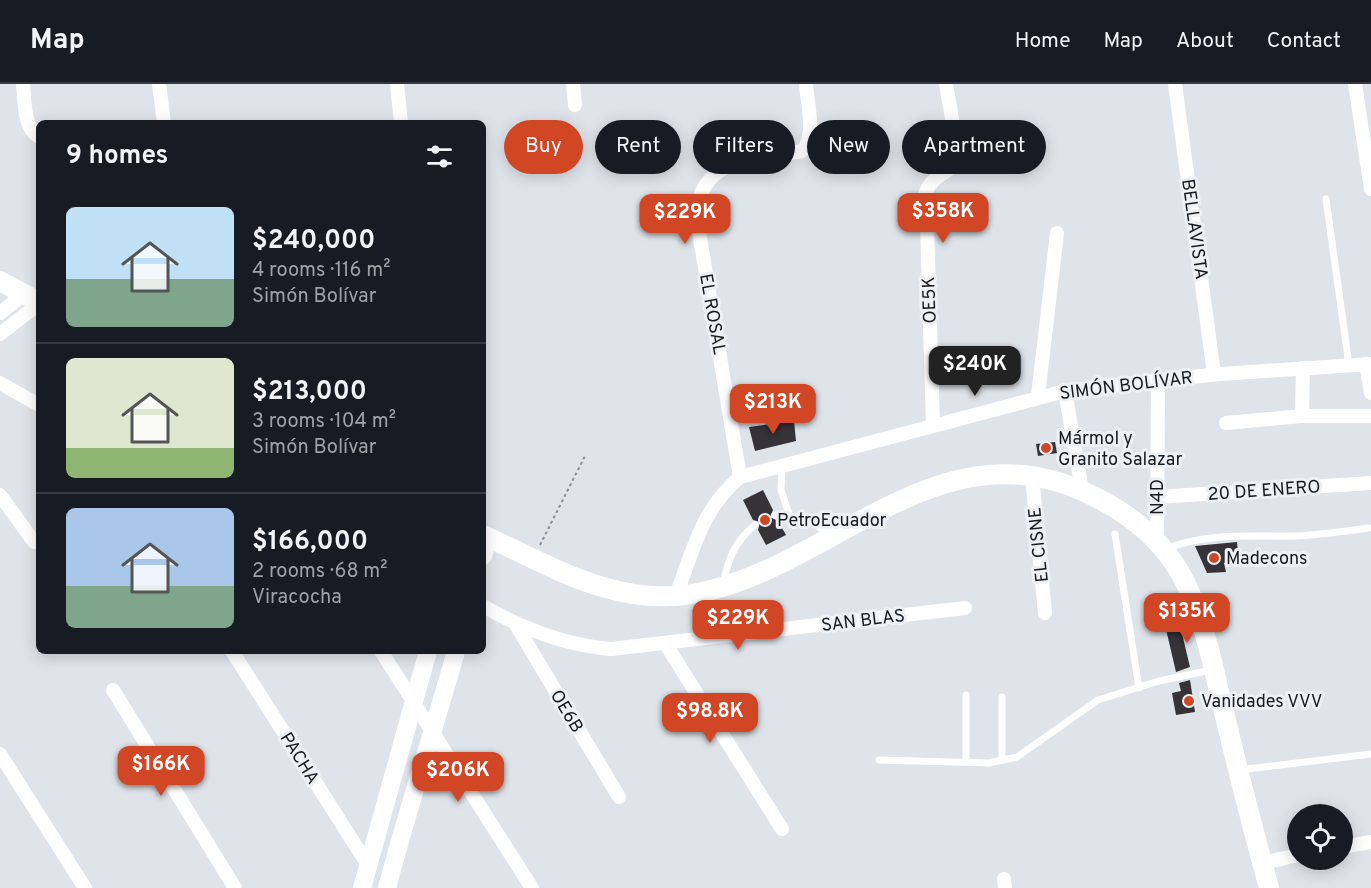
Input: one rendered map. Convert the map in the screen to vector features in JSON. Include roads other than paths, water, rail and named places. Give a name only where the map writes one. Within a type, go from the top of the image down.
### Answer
[{"type":"main road","points":[[0,281],[34,300]]},
{"type":"main road","points":[[486,543],[577,580],[624,592],[690,595],[722,586],[774,565],[898,501],[932,488],[989,474],[1032,476],[1082,490],[1133,519],[1161,546],[1191,595],[1214,669],[1269,888]]},
{"type":"street","points":[[22,84],[28,123],[32,133],[36,135]]},
{"type":"street","points":[[159,84],[164,120]]},
{"type":"street","points":[[397,84],[400,120]]},
{"type":"street","points":[[573,84],[575,105]]},
{"type":"street","name":"EL ROSAL","points":[[740,477],[696,214],[698,195],[706,181],[720,169],[737,162],[802,151],[809,145],[806,84]]},
{"type":"street","name":"OE5K","points":[[933,424],[926,192],[928,184],[954,167],[959,159],[946,84]]},
{"type":"street","name":"BELLAVISTA","points":[[1175,84],[1214,374]]},
{"type":"street","points":[[1355,84],[1371,189]]},
{"type":"street","points":[[1038,396],[1057,233]]},
{"type":"street","points":[[0,313],[34,300]]},
{"type":"street","points":[[0,334],[34,300]]},
{"type":"street","points":[[1369,364],[1371,393]]},
{"type":"street","name":"SIMÓN BOLÍVAR","points":[[676,595],[709,509],[722,492],[740,477],[1038,396],[1065,391],[1214,374],[1369,364]]},
{"type":"street","points":[[1302,416],[1303,368]]},
{"type":"street","name":"N4D","points":[[1158,379],[1157,497],[1161,546]]},
{"type":"street","points":[[0,383],[36,403]]},
{"type":"street","points":[[1065,391],[1082,490]]},
{"type":"street","points":[[1227,423],[1302,416],[1371,416]]},
{"type":"street","name":"EL CISNE","points":[[1032,476],[1045,613]]},
{"type":"street","name":"20 DE ENERO","points":[[1157,497],[1371,483]]},
{"type":"street","points":[[0,495],[34,542]]},
{"type":"street","name":"SAN BLAS","points":[[486,608],[516,625],[585,647],[611,649],[965,608]]},
{"type":"street","name":"OE6B","points":[[516,625],[618,796]]},
{"type":"street","points":[[665,644],[782,828]]},
{"type":"street","name":"PACHA","points":[[234,654],[368,865]]},
{"type":"street","points":[[383,654],[531,888]]},
{"type":"street","points":[[362,888],[427,654]]},
{"type":"street","points":[[387,888],[412,794],[433,734],[455,654]]},
{"type":"street","points":[[113,690],[235,888]]},
{"type":"street","points":[[0,754],[85,888]]},
{"type":"street","points":[[1353,845],[1371,842]]},
{"type":"street","points":[[1262,863],[1287,857]]},
{"type":"lane","points":[[1326,199],[1349,365]]},
{"type":"lane","points":[[782,465],[781,490],[789,514]]},
{"type":"lane","points":[[775,515],[789,514],[807,520],[832,536]]},
{"type":"lane","points":[[722,586],[727,564],[735,547],[755,525]]},
{"type":"lane","points":[[1161,546],[1187,540],[1226,536],[1297,536],[1369,528]]},
{"type":"lane","points":[[1114,534],[1139,688]]},
{"type":"lane","points":[[879,760],[966,762],[1017,757],[1098,700],[1214,669]]},
{"type":"lane","points":[[966,695],[966,762]]},
{"type":"lane","points":[[1002,697],[1002,760]]},
{"type":"lane","points":[[1238,770],[1371,754]]},
{"type":"place","name":"Mármol y Granito Salazar","points":[[1046,448]]},
{"type":"place","name":"PetroEcuador","points":[[765,520]]},
{"type":"place","name":"Madecons","points":[[1214,558]]},
{"type":"place","name":"Vanidades VVV","points":[[1189,701]]}]
